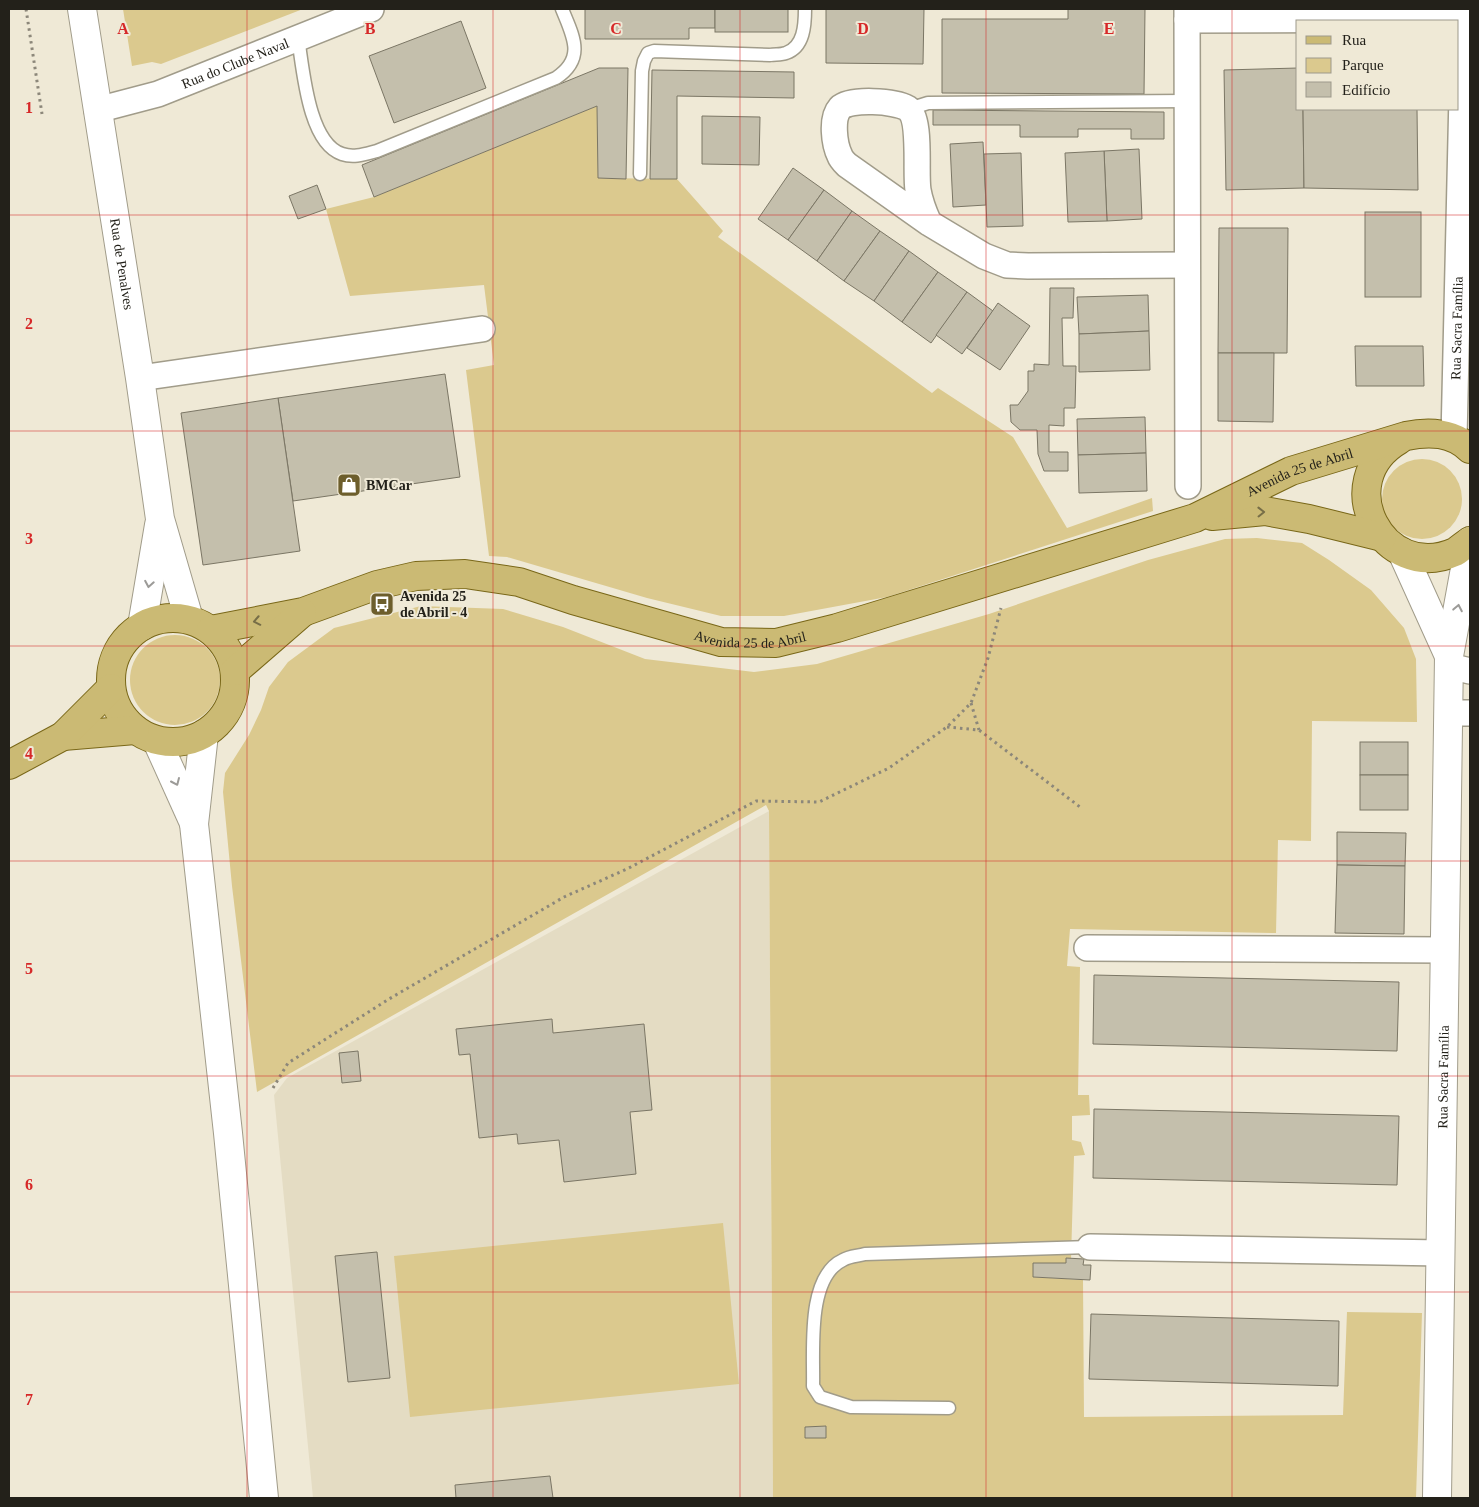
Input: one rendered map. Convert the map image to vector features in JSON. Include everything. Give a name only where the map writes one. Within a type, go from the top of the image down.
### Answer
[{"type":"main road","name":"Avenida 25 de Abril","points":[[146,735],[124,718],[116,704],[111,688],[111,670],[117,652],[127,637],[142,626],[156,620],[173,617],[200,625],[303,612],[377,585],[416,576],[465,574],[519,582],[721,642],[776,643],[837,628],[1195,518],[1291,471],[1406,436],[1422,432],[1439,433],[1462,443]]},
{"type":"main road","name":"Avenida 25 de Abril","points":[[1392,544],[1371,520],[1366,500],[1368,480],[1375,461],[1389,446],[1406,436]]},
{"type":"main road","name":"Avenida 25 de Abril","points":[[1195,518],[1265,511],[1309,519],[1392,544],[1420,557],[1438,556],[1455,551],[1470,541]]},
{"type":"main road","name":"Avenida 25 de Abril","points":[[235,671],[303,612]]},
{"type":"main road","points":[[63,736],[146,735],[173,742],[181,742],[204,734],[219,723],[229,707],[234,690],[235,671],[230,656],[222,642],[200,625]]},
{"type":"main road","points":[[9,765],[63,736],[111,688]]},
{"type":"street","name":"Rua de Penalves","points":[[82,9],[140,378],[160,519]]},
{"type":"street","name":"Rua do Clube Naval","points":[[97,110],[158,94],[371,9]]},
{"type":"street","points":[[1188,486],[1187,14],[1464,14]]},
{"type":"street","name":"Rua Sacra Família","points":[[1462,443],[1466,96],[1464,14]]},
{"type":"street","points":[[929,223],[918,190],[915,120],[909,109],[895,103],[876,102],[851,103],[841,107],[835,118],[836,144],[840,156],[846,165],[929,223],[984,256],[1007,265],[1028,266],[1187,265]]},
{"type":"street","points":[[140,378],[482,329]]},
{"type":"street","points":[[160,519],[200,625]]},
{"type":"street","points":[[142,626],[160,519]]},
{"type":"street","name":"Rua Sacra Família","points":[[1437,1498],[1445,950],[1459,713],[1456,664],[1470,541]]},
{"type":"street","name":"Rua Sacra Família","points":[[1392,544],[1456,664]]},
{"type":"street","points":[[204,734],[194,824],[228,1133],[264,1498]]},
{"type":"street","points":[[146,735],[194,824]]},
{"type":"street","points":[[1087,948],[1445,950]]},
{"type":"street","points":[[1090,1247],[1441,1252]]},
{"type":"lane","points":[[298,38],[308,96],[318,128],[330,147],[343,154],[358,156],[377,151],[556,78],[568,69],[574,58],[573,37],[562,9]]},
{"type":"lane","points":[[640,174],[642,72],[648,53],[654,51],[770,55],[786,53],[797,46],[802,34],[805,9]]},
{"type":"lane","points":[[909,109],[928,103],[1187,101]]},
{"type":"lane","points":[[949,1408],[851,1407],[820,1397],[814,1386],[815,1304],[823,1280],[832,1268],[842,1260],[865,1254],[1090,1247]]},
{"type":"path","points":[[26,9],[42,114]]},
{"type":"path","points":[[273,1088],[288,1062],[389,999],[564,897],[627,869],[756,801],[819,802],[889,768],[947,727],[970,703],[988,658],[1002,604]]},
{"type":"path","points":[[970,703],[979,730]]},
{"type":"path","points":[[947,727],[979,730],[1080,807]]},
{"type":"shaded area","points":[[769,811],[773,1498],[313,1498],[274,1095],[287,1078]]},
{"type":"green space","points":[[123,9],[303,9],[161,64],[152,62],[132,66]]},
{"type":"green space","points":[[597,106],[599,178],[677,179],[723,231],[718,237],[932,393],[938,388],[1013,437],[1067,528],[1152,498],[1153,511],[887,597],[784,616],[721,616],[647,598],[507,557],[489,556],[466,370],[494,365],[484,285],[350,296],[326,209],[374,197]]},
{"type":"green space","points":[[1422,459],[1437,462],[1450,471],[1459,484],[1462,499],[1459,514],[1450,527],[1437,536],[1422,539],[1407,536],[1394,527],[1385,514],[1382,499],[1385,484],[1394,471],[1407,462]]},
{"type":"green space","points":[[1257,538],[1302,543],[1371,590],[1404,628],[1416,659],[1417,722],[1312,721],[1311,841],[1278,840],[1276,933],[1070,929],[1067,966],[1080,967],[1078,1095],[1089,1095],[1090,1115],[1072,1116],[1072,1140],[1081,1142],[1085,1155],[1074,1156],[1071,1259],[1066,1263],[1034,1263],[1033,1277],[1083,1280],[1084,1417],[1343,1415],[1347,1312],[1422,1313],[1416,1498],[773,1498],[769,811],[766,805],[257,1092],[232,886],[223,792],[225,773],[249,735],[269,687],[288,662],[334,628],[421,606],[503,609],[563,627],[645,659],[754,672],[817,664],[989,614],[1148,560],[1225,539]]},
{"type":"green space","points":[[175,635],[192,639],[207,648],[216,663],[220,680],[216,697],[207,712],[192,721],[175,725],[158,721],[143,712],[134,697],[130,680],[134,663],[143,648],[158,639]]},
{"type":"green space","points":[[723,1223],[739,1384],[410,1417],[394,1256]]},
{"type":"building","points":[[585,9],[715,9],[715,28],[689,28],[689,39],[585,39]]},
{"type":"building","points":[[715,9],[788,9],[788,32],[715,32]]},
{"type":"building","points":[[826,9],[924,9],[923,64],[826,63]]},
{"type":"building","points":[[1068,9],[1145,9],[1144,94],[942,93],[942,19],[1068,19]]},
{"type":"building","points":[[461,21],[486,88],[394,123],[369,56]]},
{"type":"building","points":[[599,68],[628,68],[626,179],[598,178],[597,106],[374,197],[362,165]]},
{"type":"building","points":[[1296,68],[1296,110],[1303,110],[1304,188],[1226,190],[1224,70]]},
{"type":"building","points":[[652,70],[794,72],[794,98],[677,96],[677,179],[650,179]]},
{"type":"building","points":[[933,110],[1164,112],[1164,139],[1131,139],[1131,129],[1078,129],[1078,137],[1020,137],[1020,125],[933,125]]},
{"type":"building","points":[[1303,110],[1417,110],[1418,190],[1304,188]]},
{"type":"building","points":[[702,116],[760,117],[759,165],[702,164]]},
{"type":"building","points":[[983,142],[986,205],[953,207],[950,144]]},
{"type":"building","points":[[1139,149],[1142,219],[1107,221],[1104,151]]},
{"type":"building","points":[[1104,151],[1107,221],[1068,222],[1065,153]]},
{"type":"building","points":[[1021,153],[1023,226],[987,227],[984,154]]},
{"type":"building","points":[[793,168],[824,190],[788,240],[758,219]]},
{"type":"building","points":[[317,185],[326,209],[298,219],[289,196]]},
{"type":"building","points":[[824,190],[852,211],[817,261],[788,240]]},
{"type":"building","points":[[852,211],[880,231],[844,281],[817,261]]},
{"type":"building","points":[[1365,212],[1421,212],[1421,297],[1365,297]]},
{"type":"building","points":[[1219,228],[1288,228],[1287,353],[1218,353]]},
{"type":"building","points":[[880,231],[909,251],[874,301],[844,281]]},
{"type":"building","points":[[909,251],[938,272],[902,322],[874,301]]},
{"type":"building","points":[[938,272],[967,292],[931,343],[902,322]]},
{"type":"building","points":[[1050,288],[1074,288],[1073,318],[1062,318],[1063,366],[1076,366],[1075,408],[1064,408],[1064,426],[1049,425],[1049,452],[1068,452],[1068,471],[1044,471],[1038,454],[1037,430],[1020,430],[1011,422],[1010,405],[1018,405],[1028,391],[1028,371],[1034,371],[1034,364],[1049,365]]},
{"type":"building","points":[[967,292],[993,311],[962,354],[936,335]]},
{"type":"building","points":[[1148,295],[1149,331],[1079,334],[1077,297]]},
{"type":"building","points":[[998,303],[1030,326],[1000,370],[967,348]]},
{"type":"building","points":[[1149,331],[1150,370],[1079,372],[1079,334]]},
{"type":"building","points":[[1355,346],[1423,346],[1424,386],[1356,386]]},
{"type":"building","points":[[1218,353],[1274,353],[1273,422],[1218,421]]},
{"type":"building","points":[[445,374],[460,477],[293,501],[278,398]]},
{"type":"building","points":[[278,398],[300,551],[203,565],[181,413]]},
{"type":"building","points":[[1145,417],[1146,453],[1078,455],[1077,419]]},
{"type":"building","points":[[1146,453],[1147,491],[1079,493],[1078,455]]},
{"type":"building","points":[[1360,742],[1408,742],[1408,775],[1360,775]]},
{"type":"building","points":[[1360,775],[1408,775],[1408,810],[1360,810]]},
{"type":"building","points":[[1337,832],[1406,833],[1405,866],[1337,865]]},
{"type":"building","points":[[1337,865],[1405,866],[1404,934],[1335,933]]},
{"type":"building","points":[[1094,975],[1399,982],[1397,1051],[1093,1044]]},
{"type":"building","points":[[552,1019],[553,1033],[644,1024],[652,1110],[630,1112],[636,1174],[564,1182],[559,1140],[518,1144],[517,1134],[479,1138],[470,1054],[459,1055],[456,1029]]},
{"type":"building","points":[[358,1051],[361,1081],[342,1083],[339,1053]]},
{"type":"building","points":[[1094,1109],[1399,1116],[1397,1185],[1093,1178]]},
{"type":"building","points":[[377,1252],[390,1378],[348,1382],[335,1256]]},
{"type":"building","points":[[1066,1258],[1084,1259],[1083,1265],[1091,1265],[1090,1280],[1033,1277],[1033,1263],[1066,1263]]},
{"type":"building","points":[[1091,1314],[1339,1321],[1338,1386],[1089,1379]]},
{"type":"building","points":[[826,1426],[826,1438],[805,1438],[805,1427]]},
{"type":"building","points":[[550,1476],[553,1498],[456,1498],[455,1485]]},
{"type":"place","name":"BMCar","points":[[349,485]]},
{"type":"place","name":"Avenida 25 de Abril - 4","points":[[382,604]]}]
